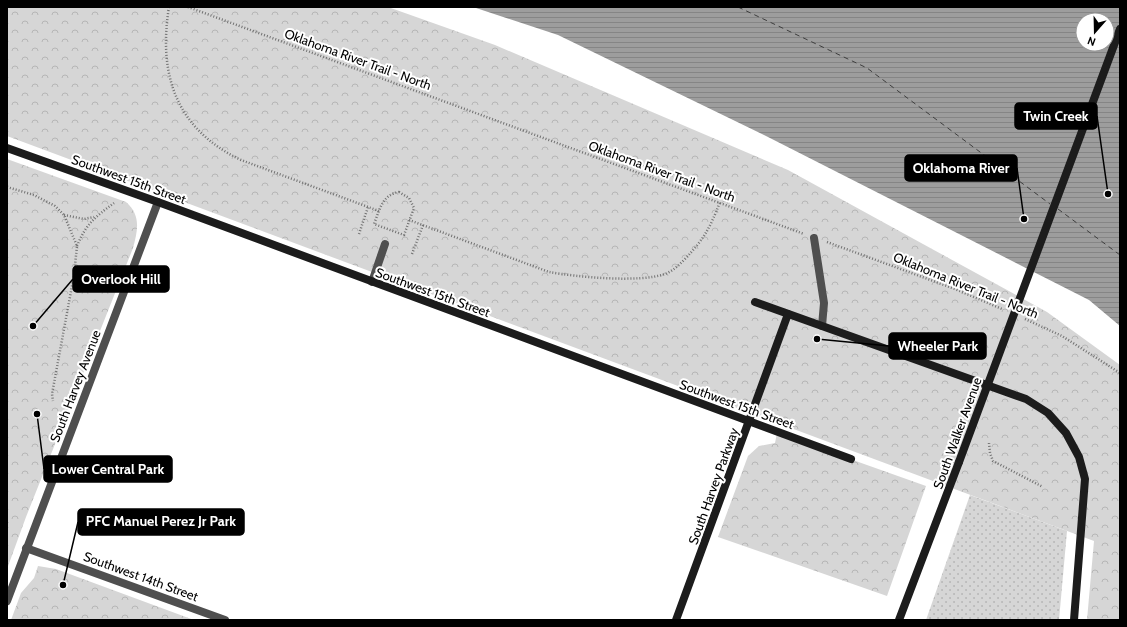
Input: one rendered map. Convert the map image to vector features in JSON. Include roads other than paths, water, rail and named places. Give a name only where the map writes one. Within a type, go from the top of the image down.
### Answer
[{"type":"street","name":"South Walker Avenue","points":[[899,620],[1120,29]]},
{"type":"street","name":"Southwest 15th Street","points":[[7,148],[158,202],[851,459]]},
{"type":"street","name":"South Harvey Avenue","points":[[7,601],[158,202]]},
{"type":"street","points":[[814,238],[824,303],[822,326]]},
{"type":"street","points":[[372,282],[385,244]]},
{"type":"street","points":[[755,302],[1026,399],[1048,413],[1066,433],[1079,457],[1084,479],[1074,620]]},
{"type":"street","name":"South Harvey Parkway","points":[[676,620],[788,314]]},
{"type":"street","name":"Southwest 14th Street","points":[[26,548],[225,620]]},
{"type":"place","name":"Twin Creek","points":[[1108,194]]},
{"type":"place","name":"Oklahoma River","points":[[1024,219]]},
{"type":"place","name":"Overlook Hill","points":[[33,326]]},
{"type":"place","name":"Wheeler Park","points":[[817,339]]},
{"type":"place","name":"Lower Central Park","points":[[37,414]]},
{"type":"place","name":"PFC Manuel Perez Jr Park","points":[[63,585]]}]
